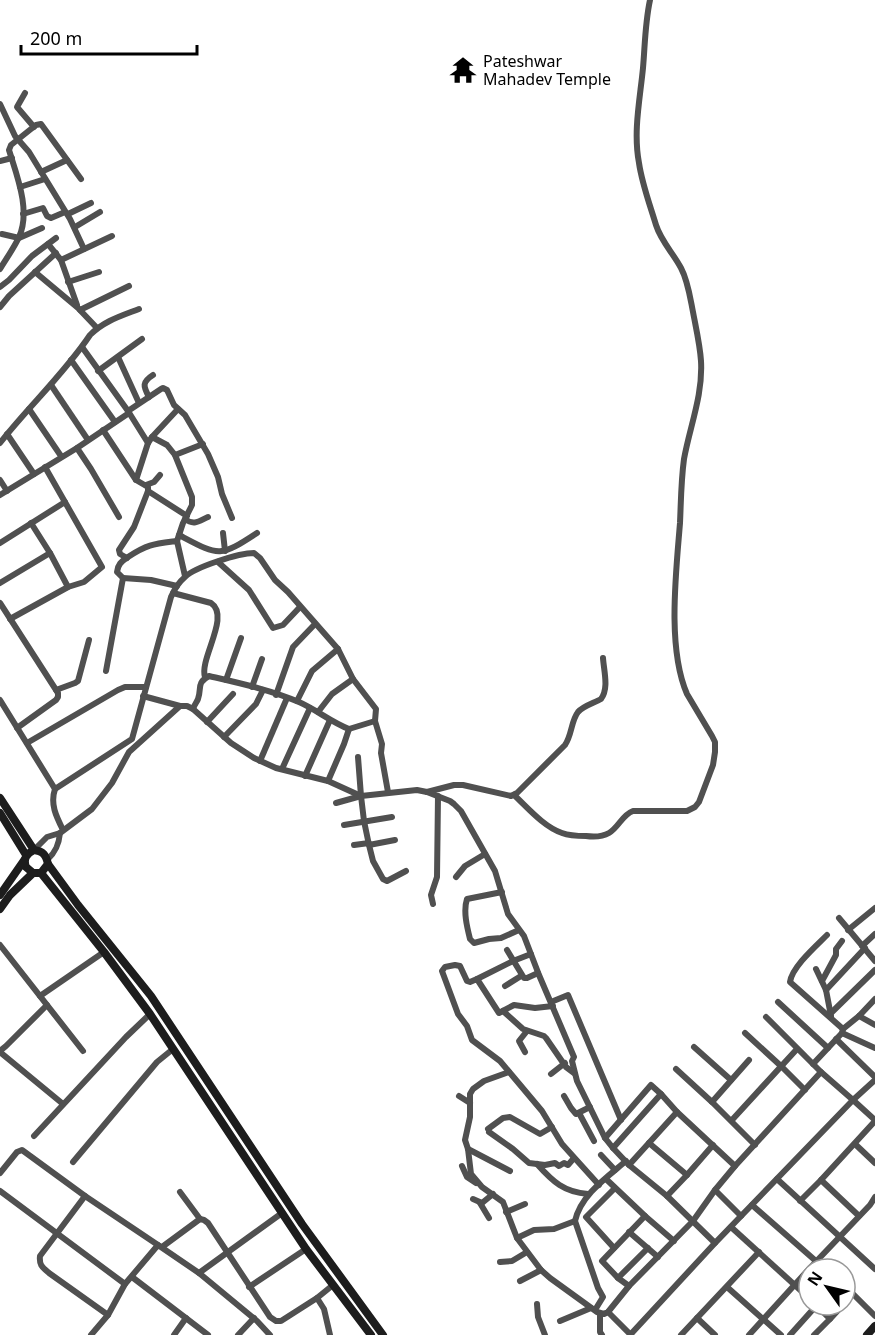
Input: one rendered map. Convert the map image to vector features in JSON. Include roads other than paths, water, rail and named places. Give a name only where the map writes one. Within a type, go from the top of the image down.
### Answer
[{"type":"main road","points":[[0,798],[28,855],[26,867],[37,873],[104,952],[150,1014],[306,1249],[372,1335]]},
{"type":"main road","points":[[0,813],[28,855]]},
{"type":"main road","points":[[0,895],[28,855],[44,853],[78,905],[151,996],[302,1224],[383,1335]]},
{"type":"main road","points":[[0,909],[10,895],[48,862]]},
{"type":"main road","points":[[867,1335],[875,1326]]},
{"type":"street","points":[[514,795],[557,831],[570,835],[602,836],[616,828],[626,815],[633,811],[692,810],[699,802],[715,758],[714,738],[684,687],[676,648],[675,609],[680,488],[686,450],[700,394],[701,361],[687,280],[657,228],[638,162],[636,131],[650,0]]},
{"type":"street","points":[[25,93],[17,107],[34,127]]},
{"type":"street","points":[[0,105],[18,139],[29,152],[67,213],[84,249]]},
{"type":"street","points":[[0,270],[19,238],[23,214],[23,200],[9,147],[38,124],[43,126],[81,179]]},
{"type":"street","points":[[0,161],[12,158]]},
{"type":"street","points":[[41,172],[67,160]]},
{"type":"street","points":[[20,187],[45,179]]},
{"type":"street","points":[[23,214],[43,208],[47,216],[51,218],[91,203]]},
{"type":"street","points":[[75,227],[100,212]]},
{"type":"street","points":[[2,234],[19,238],[42,228]]},
{"type":"street","points":[[61,260],[112,236]]},
{"type":"street","points":[[0,287],[32,256],[56,238]]},
{"type":"street","points":[[48,244],[61,260],[79,309]]},
{"type":"street","points":[[0,307],[56,253]]},
{"type":"street","points":[[35,272],[79,309],[97,328]]},
{"type":"street","points":[[68,282],[99,272]]},
{"type":"street","points":[[79,309],[129,286]]},
{"type":"street","points":[[0,443],[97,328],[110,320],[139,309]]},
{"type":"street","points":[[98,371],[142,339]]},
{"type":"street","points":[[82,347],[150,440],[166,445],[175,455],[193,502],[178,538],[185,576]]},
{"type":"street","points":[[118,357],[139,403]]},
{"type":"street","points":[[71,360],[115,422]]},
{"type":"street","points":[[149,398],[144,385],[146,380],[153,375]]},
{"type":"street","points":[[51,385],[88,440]]},
{"type":"street","points":[[0,495],[77,448],[163,388],[167,390],[173,403],[184,415],[208,453],[232,518]]},
{"type":"street","points":[[29,409],[61,456]]},
{"type":"street","points":[[136,480],[150,440],[178,409]]},
{"type":"street","points":[[103,430],[136,480],[189,522],[194,523],[208,517]]},
{"type":"street","points":[[7,435],[34,474]]},
{"type":"street","points":[[175,455],[203,444]]},
{"type":"street","points":[[77,448],[92,469],[119,518]]},
{"type":"street","points":[[10,619],[68,587],[84,582],[102,567],[45,467]]},
{"type":"street","points":[[127,558],[120,554],[119,550],[134,527],[147,488],[160,475]]},
{"type":"street","points":[[0,480],[7,491]]},
{"type":"street","points":[[0,543],[65,502]]},
{"type":"street","points":[[31,523],[68,587]]},
{"type":"street","points":[[223,533],[225,551]]},
{"type":"street","points":[[177,586],[151,580],[123,578],[117,570],[122,561],[146,546],[178,538],[210,551],[225,551],[257,533]]},
{"type":"street","points":[[28,855],[47,837],[62,832],[92,809],[112,783],[129,752],[151,665],[172,593],[177,586],[185,576],[195,570],[249,553],[254,553],[260,558],[272,576],[338,649],[353,680],[376,709],[375,721],[382,744],[381,753],[387,792]]},
{"type":"street","points":[[0,583],[50,554]]},
{"type":"street","points":[[218,562],[249,590],[273,628],[283,625],[300,607]]},
{"type":"street","points":[[106,671],[123,578]]},
{"type":"street","points":[[172,593],[211,603],[216,609],[217,628],[204,666],[199,697],[193,709]]},
{"type":"street","points":[[0,603],[56,690],[58,697],[17,728]]},
{"type":"street","points":[[276,694],[293,647],[315,624]]},
{"type":"street","points":[[226,680],[241,638]]},
{"type":"street","points":[[56,690],[78,681],[89,640]]},
{"type":"street","points":[[297,701],[312,671],[338,649]]},
{"type":"street","points":[[427,792],[463,785],[514,795],[565,745],[579,710],[603,697],[606,689],[603,658]]},
{"type":"street","points":[[252,687],[262,659]]},
{"type":"street","points":[[202,680],[209,676],[276,694],[297,701],[349,729],[375,721]]},
{"type":"street","points":[[318,712],[332,694],[353,680]]},
{"type":"street","points":[[24,739],[125,687],[146,687]]},
{"type":"street","points":[[224,736],[256,704],[262,691]]},
{"type":"street","points":[[207,722],[233,694]]},
{"type":"street","points":[[143,696],[193,709],[231,743],[260,761],[276,768],[328,781],[361,796]]},
{"type":"street","points":[[260,761],[287,699]]},
{"type":"street","points":[[0,700],[54,789],[52,804],[62,832],[59,843],[48,862]]},
{"type":"street","points":[[129,752],[180,706]]},
{"type":"street","points":[[282,769],[309,709]]},
{"type":"street","points":[[305,776],[330,720]]},
{"type":"street","points":[[328,781],[349,729]]},
{"type":"street","points":[[134,731],[147,736]]},
{"type":"street","points":[[54,789],[132,739]]},
{"type":"street","points":[[358,757],[364,821],[373,861],[383,879],[387,881],[406,871]]},
{"type":"street","points":[[336,803],[361,796],[417,790],[450,801],[460,811],[495,871],[508,914],[524,936],[574,1057],[575,1074],[605,1138],[627,1163],[667,1196],[715,1243]]},
{"type":"street","points":[[433,904],[432,895],[437,877],[438,796]]},
{"type":"street","points":[[344,825],[392,817]]},
{"type":"street","points":[[354,845],[395,840]]},
{"type":"street","points":[[456,877],[465,866],[485,854]]},
{"type":"street","points":[[502,892],[467,898],[465,903],[470,939],[474,943],[499,939],[519,930]]},
{"type":"street","points":[[848,930],[875,908]]},
{"type":"street","points":[[839,918],[875,961]]},
{"type":"street","points":[[826,990],[875,934]]},
{"type":"street","points":[[827,935],[802,962],[790,982],[831,1016],[843,1031],[875,1048]]},
{"type":"street","points":[[822,981],[842,941]]},
{"type":"street","points":[[0,945],[83,1051]]},
{"type":"street","points":[[507,950],[521,976],[525,979],[538,973]]},
{"type":"street","points":[[40,996],[104,952]]},
{"type":"street","points":[[531,954],[470,982],[467,981],[458,965],[445,967],[442,971],[458,1014],[472,1040],[498,1058],[542,1111],[562,1144],[599,1185]]},
{"type":"street","points":[[816,969],[826,990],[831,1016]]},
{"type":"street","points":[[831,1016],[875,970]]},
{"type":"street","points":[[505,986],[521,976]]},
{"type":"street","points":[[477,979],[499,1013],[514,1005],[535,1008],[552,1004],[568,995],[621,1119]]},
{"type":"street","points":[[813,1064],[875,1000]]},
{"type":"street","points":[[778,1002],[828,1048]]},
{"type":"street","points":[[47,1005],[0,1052],[63,1104]]},
{"type":"street","points":[[503,1011],[520,1027],[546,1038],[569,1070],[575,1074]]},
{"type":"street","points":[[34,1136],[150,1014]]},
{"type":"street","points":[[859,1016],[875,1025]]},
{"type":"street","points":[[766,1017],[820,1072],[875,1121],[800,1200]]},
{"type":"street","points":[[525,1052],[519,1041],[527,1031]]},
{"type":"street","points":[[745,1033],[805,1090]]},
{"type":"street","points":[[560,1321],[595,1311],[608,1312],[630,1335],[715,1243],[875,1079],[836,1039]]},
{"type":"street","points":[[694,1047],[730,1080]]},
{"type":"street","points":[[73,1162],[157,1062],[173,1049]]},
{"type":"street","points":[[732,1120],[797,1049]]},
{"type":"street","points":[[712,1102],[749,1060]]},
{"type":"street","points":[[551,1074],[565,1063]]},
{"type":"street","points":[[676,1069],[732,1120],[755,1145]]},
{"type":"street","points":[[482,1187],[471,1174],[465,1140],[470,1117],[470,1094],[477,1085],[509,1072]]},
{"type":"street","points":[[608,1312],[629,1286],[693,1221],[735,1166],[820,1072]]},
{"type":"street","points":[[605,1138],[651,1085],[735,1166]]},
{"type":"street","points":[[613,1148],[661,1094]]},
{"type":"street","points":[[459,1096],[470,1103]]},
{"type":"street","points":[[564,1096],[574,1112],[579,1113],[594,1140]]},
{"type":"street","points":[[579,1113],[590,1107]]},
{"type":"street","points":[[595,1311],[603,1297],[575,1221],[577,1214],[588,1194],[649,1143],[677,1112]]},
{"type":"street","points":[[552,1127],[540,1134],[510,1117],[503,1118],[488,1131],[527,1162],[548,1165],[555,1163],[559,1166],[564,1163]]},
{"type":"street","points":[[649,1143],[687,1175]]},
{"type":"street","points":[[855,1144],[875,1163]]},
{"type":"street","points":[[667,1196],[713,1145]]},
{"type":"street","points":[[468,1149],[510,1171]]},
{"type":"street","points":[[1,1169],[17,1152],[22,1150],[84,1196],[199,1273],[254,1318],[270,1335]]},
{"type":"street","points":[[601,1155],[615,1170]]},
{"type":"street","points":[[556,1156],[568,1165],[574,1158]]},
{"type":"street","points":[[536,1164],[556,1184],[575,1193],[588,1194]]},
{"type":"street","points":[[462,1166],[467,1177],[503,1202],[517,1238],[541,1270],[595,1311],[601,1333],[592,1335]]},
{"type":"street","points":[[606,1179],[674,1241]]},
{"type":"street","points":[[777,1179],[875,1269]]},
{"type":"street","points":[[821,1180],[859,1216]]},
{"type":"street","points":[[614,1248],[586,1217],[615,1188]]},
{"type":"street","points":[[715,1190],[741,1216]]},
{"type":"street","points":[[0,1191],[125,1284]]},
{"type":"street","points":[[180,1192],[200,1219],[208,1223],[249,1287],[270,1317],[276,1321],[281,1321],[333,1286]]},
{"type":"street","points":[[480,1203],[484,1203],[493,1194]]},
{"type":"street","points":[[84,1196],[40,1256],[39,1262],[41,1267],[108,1315]]},
{"type":"street","points":[[821,1257],[859,1216],[873,1207],[875,1197]]},
{"type":"street","points":[[473,1199],[480,1203],[489,1218]]},
{"type":"street","points":[[506,1212],[525,1204]]},
{"type":"street","points":[[752,1205],[810,1257]]},
{"type":"street","points":[[199,1273],[282,1213]]},
{"type":"street","points":[[629,1286],[602,1261],[645,1216]]},
{"type":"street","points":[[103,1335],[94,1333],[108,1315],[125,1284],[160,1246],[200,1219]]},
{"type":"street","points":[[517,1238],[534,1230],[554,1229],[575,1221]]},
{"type":"street","points":[[731,1227],[795,1285]]},
{"type":"street","points":[[629,1232],[658,1257]]},
{"type":"street","points":[[618,1278],[648,1248]]},
{"type":"street","points":[[249,1287],[306,1249]]},
{"type":"street","points":[[500,1262],[512,1261],[527,1252]]},
{"type":"street","points":[[681,1335],[759,1252]]},
{"type":"street","points":[[520,1281],[541,1270]]},
{"type":"street","points":[[132,1276],[208,1335]]},
{"type":"street","points":[[748,1335],[797,1283]]},
{"type":"street","points":[[727,1287],[781,1335]]},
{"type":"street","points":[[857,1297],[875,1316]]},
{"type":"street","points":[[317,1298],[324,1309],[330,1335]]},
{"type":"street","points":[[537,1304],[538,1317],[545,1335]]},
{"type":"street","points":[[790,1335],[806,1317]]},
{"type":"street","points":[[174,1335],[186,1318]]},
{"type":"street","points":[[238,1335],[254,1318]]},
{"type":"street","points":[[697,1318],[715,1335]]},
{"type":"street","points":[[814,1335],[830,1319]]},
{"type":"place","name":"Pateshwar Mahadev Temple","points":[[463,70]]}]
